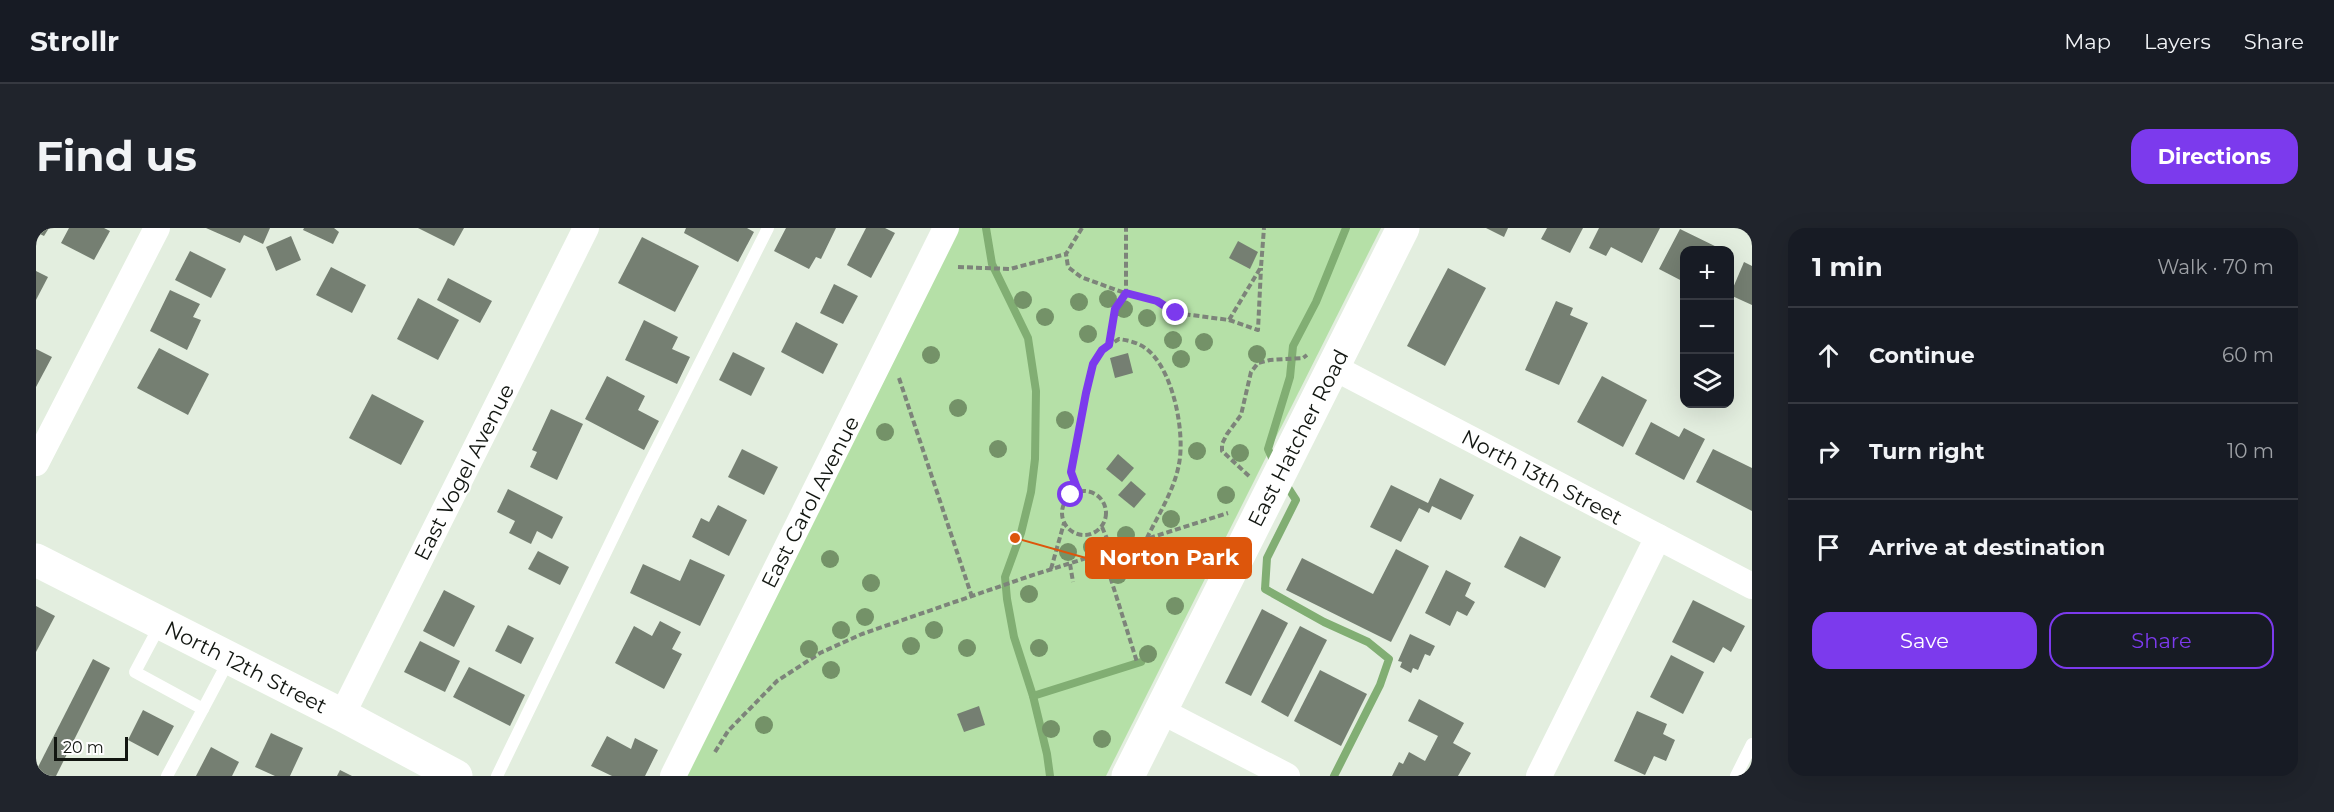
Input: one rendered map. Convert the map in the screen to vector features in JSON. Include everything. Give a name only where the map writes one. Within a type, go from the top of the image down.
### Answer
[{"type":"street","points":[[36,463],[157,228]]},
{"type":"street","name":"East Vogel Avenue","points":[[342,716],[586,228]]},
{"type":"street","name":"East Carol Avenue","points":[[674,776],[946,228]]},
{"type":"street","name":"East Hatcher Road","points":[[1128,776],[1161,711],[1318,362],[1402,228]]},
{"type":"street","name":"North 13th Street","points":[[1318,362],[1752,586]]},
{"type":"street","points":[[1539,776],[1658,537]]},
{"type":"street","name":"North 12th Street","points":[[36,560],[342,716],[452,775]]},
{"type":"street","points":[[1161,711],[1287,776]]},
{"type":"lane","points":[[497,776],[635,492],[768,228]]},
{"type":"lane","points":[[161,624],[135,672],[203,709]]},
{"type":"lane","points":[[167,776],[230,659]]},
{"type":"lane","points":[[1736,776],[1752,744]]},
{"type":"path","points":[[1082,228],[1066,254],[1068,267],[1081,277],[1157,301],[1176,313],[1229,320],[1258,330],[1264,228]]},
{"type":"path","points":[[1109,345],[1115,309],[1126,293],[1126,228]]},
{"type":"path","points":[[958,267],[1010,269],[1066,254]]},
{"type":"path","points":[[1229,320],[1261,267]]},
{"type":"path","points":[[1078,491],[1071,472],[1093,364],[1102,350],[1119,339],[1136,342],[1152,354],[1165,373],[1175,400],[1179,462],[1170,494],[1146,540]]},
{"type":"path","points":[[713,756],[728,731],[777,681],[820,653],[862,634],[1016,580],[1207,519],[1258,491],[1222,451],[1222,444],[1241,415],[1251,372],[1258,363],[1270,360],[1318,362]]},
{"type":"path","points":[[897,369],[972,597]]},
{"type":"path","points":[[1078,491],[1092,492],[1103,500],[1107,514],[1101,527],[1090,535],[1082,536],[1068,529],[1064,523],[1062,515],[1065,500],[1078,491]]},
{"type":"path","points":[[1051,570],[1064,523]]},
{"type":"path","points":[[1101,527],[1108,541],[1102,554],[1137,662]]},
{"type":"path","points":[[1070,564],[1073,582]]},
{"type":"green space","points":[[957,228],[1381,228],[1106,776],[686,776]]},
{"type":"building","points":[[36,228],[49,228],[44,236],[36,232]]},
{"type":"building","points":[[69,228],[104,228],[110,231],[94,260],[61,243]]},
{"type":"building","points":[[206,228],[270,228],[263,244],[244,235],[240,243]]},
{"type":"building","points":[[304,228],[334,228],[339,232],[333,244],[303,230]]},
{"type":"building","points":[[418,228],[464,228],[454,246]]},
{"type":"building","points":[[686,228],[747,228],[754,232],[738,262],[684,233]]},
{"type":"building","points":[[786,228],[836,228],[821,259],[816,257],[809,269],[774,251]]},
{"type":"building","points":[[866,228],[885,228],[895,233],[871,278],[847,265]]},
{"type":"building","points":[[1486,228],[1508,228],[1504,237]]},
{"type":"building","points":[[1547,228],[1583,228],[1570,253],[1541,239]]},
{"type":"building","points":[[1599,228],[1660,228],[1642,263],[1611,247],[1606,256],[1589,248]]},
{"type":"building","points":[[1680,229],[1715,246],[1680,246],[1680,280],[1659,269]]},
{"type":"building","points":[[291,236],[301,260],[276,271],[266,247]]},
{"type":"building","points":[[642,237],[699,266],[675,312],[618,283]]},
{"type":"building","points":[[1238,241],[1258,252],[1250,269],[1229,258]]},
{"type":"building","points":[[190,251],[226,269],[211,298],[175,280]]},
{"type":"building","points":[[1744,262],[1752,266],[1752,305],[1734,297],[1734,286]]},
{"type":"building","points":[[331,267],[366,285],[352,313],[316,295]]},
{"type":"building","points":[[1448,268],[1486,288],[1445,366],[1407,346]]},
{"type":"building","points":[[36,271],[48,277],[36,300]]},
{"type":"building","points":[[448,278],[492,301],[480,323],[437,300]]},
{"type":"building","points":[[834,284],[858,296],[843,324],[820,313]]},
{"type":"building","points":[[170,290],[200,304],[193,317],[201,320],[187,350],[150,331]]},
{"type":"building","points":[[418,298],[459,320],[438,360],[397,339]]},
{"type":"building","points":[[1556,301],[1573,308],[1570,315],[1588,323],[1559,385],[1525,370]]},
{"type":"building","points":[[644,320],[678,337],[672,349],[690,357],[677,384],[625,360]]},
{"type":"building","points":[[796,322],[838,344],[823,374],[781,352]]},
{"type":"building","points":[[159,348],[209,374],[188,415],[137,388]]},
{"type":"building","points":[[36,349],[52,357],[36,387]]},
{"type":"building","points":[[733,352],[765,368],[751,396],[719,380]]},
{"type":"building","points":[[1128,353],[1133,373],[1115,378],[1110,358]]},
{"type":"building","points":[[607,376],[645,396],[638,410],[659,421],[644,450],[585,419]]},
{"type":"building","points":[[1602,376],[1647,400],[1623,447],[1577,422]]},
{"type":"building","points":[[372,394],[424,421],[401,465],[349,438]]},
{"type":"building","points":[[551,409],[583,424],[557,480],[530,467],[537,452],[532,450]]},
{"type":"building","points":[[1651,422],[1679,437],[1684,428],[1705,439],[1684,480],[1635,454]]},
{"type":"building","points":[[742,449],[778,467],[764,495],[728,477]]},
{"type":"building","points":[[1713,449],[1752,468],[1752,511],[1696,482]]},
{"type":"building","points":[[1118,454],[1134,468],[1122,482],[1106,469]]},
{"type":"building","points":[[1440,478],[1474,495],[1461,520],[1432,506],[1429,513],[1419,508],[1401,542],[1370,527],[1391,485],[1428,503]]},
{"type":"building","points":[[1131,481],[1146,494],[1134,508],[1118,495]]},
{"type":"building","points":[[508,489],[563,517],[552,539],[537,531],[531,544],[509,533],[515,521],[497,512]]},
{"type":"building","points":[[718,505],[747,520],[729,556],[692,537],[701,518],[709,522]]},
{"type":"building","points":[[1520,536],[1561,557],[1545,588],[1504,567]]},
{"type":"building","points":[[1396,549],[1429,566],[1391,642],[1286,590],[1302,558],[1373,594]]},
{"type":"building","points":[[538,551],[569,567],[560,585],[528,569]]},
{"type":"building","points":[[690,559],[725,575],[700,626],[630,593],[643,564],[680,581]]},
{"type":"building","points":[[1446,570],[1471,583],[1465,596],[1475,602],[1467,616],[1457,611],[1450,626],[1425,613]]},
{"type":"building","points":[[444,590],[475,606],[454,647],[423,631]]},
{"type":"building","points":[[1693,600],[1745,626],[1731,652],[1723,647],[1714,663],[1672,642]]},
{"type":"building","points":[[36,606],[55,616],[36,652]]},
{"type":"building","points":[[1262,609],[1288,623],[1251,696],[1225,683]]},
{"type":"building","points":[[660,621],[681,632],[672,649],[682,654],[664,689],[615,663],[634,626],[652,636]]},
{"type":"building","points":[[508,625],[534,638],[521,664],[495,651]]},
{"type":"building","points":[[1300,626],[1327,640],[1288,717],[1261,702]]},
{"type":"building","points":[[1410,634],[1435,646],[1430,656],[1425,654],[1418,670],[1413,668],[1411,673],[1400,667],[1402,662],[1398,661]]},
{"type":"building","points":[[420,641],[460,661],[445,692],[404,672]]},
{"type":"building","points":[[1671,655],[1704,672],[1683,714],[1650,697]]},
{"type":"building","points":[[93,659],[110,668],[56,776],[36,776],[36,771]]},
{"type":"building","points":[[469,667],[525,695],[510,726],[453,697]]},
{"type":"building","points":[[1320,670],[1367,694],[1341,746],[1294,721]]},
{"type":"building","points":[[1419,699],[1464,723],[1453,743],[1471,753],[1458,776],[1392,776],[1399,762],[1403,764],[1409,752],[1425,761],[1438,736],[1408,721]]},
{"type":"building","points":[[979,706],[985,725],[964,732],[957,714]]},
{"type":"building","points":[[143,710],[174,726],[158,756],[128,740]]},
{"type":"building","points":[[1637,711],[1667,724],[1663,734],[1675,740],[1666,761],[1654,756],[1645,775],[1614,761]]},
{"type":"building","points":[[271,733],[303,748],[290,776],[275,776],[255,767]]},
{"type":"building","points":[[607,736],[631,749],[635,738],[658,750],[645,776],[612,776],[591,766]]},
{"type":"building","points":[[211,747],[239,762],[232,776],[196,776]]},
{"type":"building","points":[[340,770],[352,776],[337,776]]},
{"type":"waterway","points":[[986,228],[992,264],[1028,338],[1036,391],[1035,459],[1031,492],[1021,533],[1005,577],[1014,637],[1033,696],[1050,776]]},
{"type":"waterway","points":[[1274,462],[1268,449],[1290,377],[1293,346],[1316,302],[1346,228]]},
{"type":"waterway","points":[[1285,483],[1296,500],[1267,558],[1265,589],[1324,622],[1368,642],[1389,659],[1380,685],[1334,776]]},
{"type":"waterway","points":[[1033,696],[1141,662]]},
{"type":"place","name":"Norton Park","points":[[1015,538]]},
{"type":"route","points":[[1071,495],[1078,491],[1071,472],[1086,393],[1093,364],[1102,350],[1109,345],[1115,309],[1126,293],[1157,301],[1176,313]]}]
